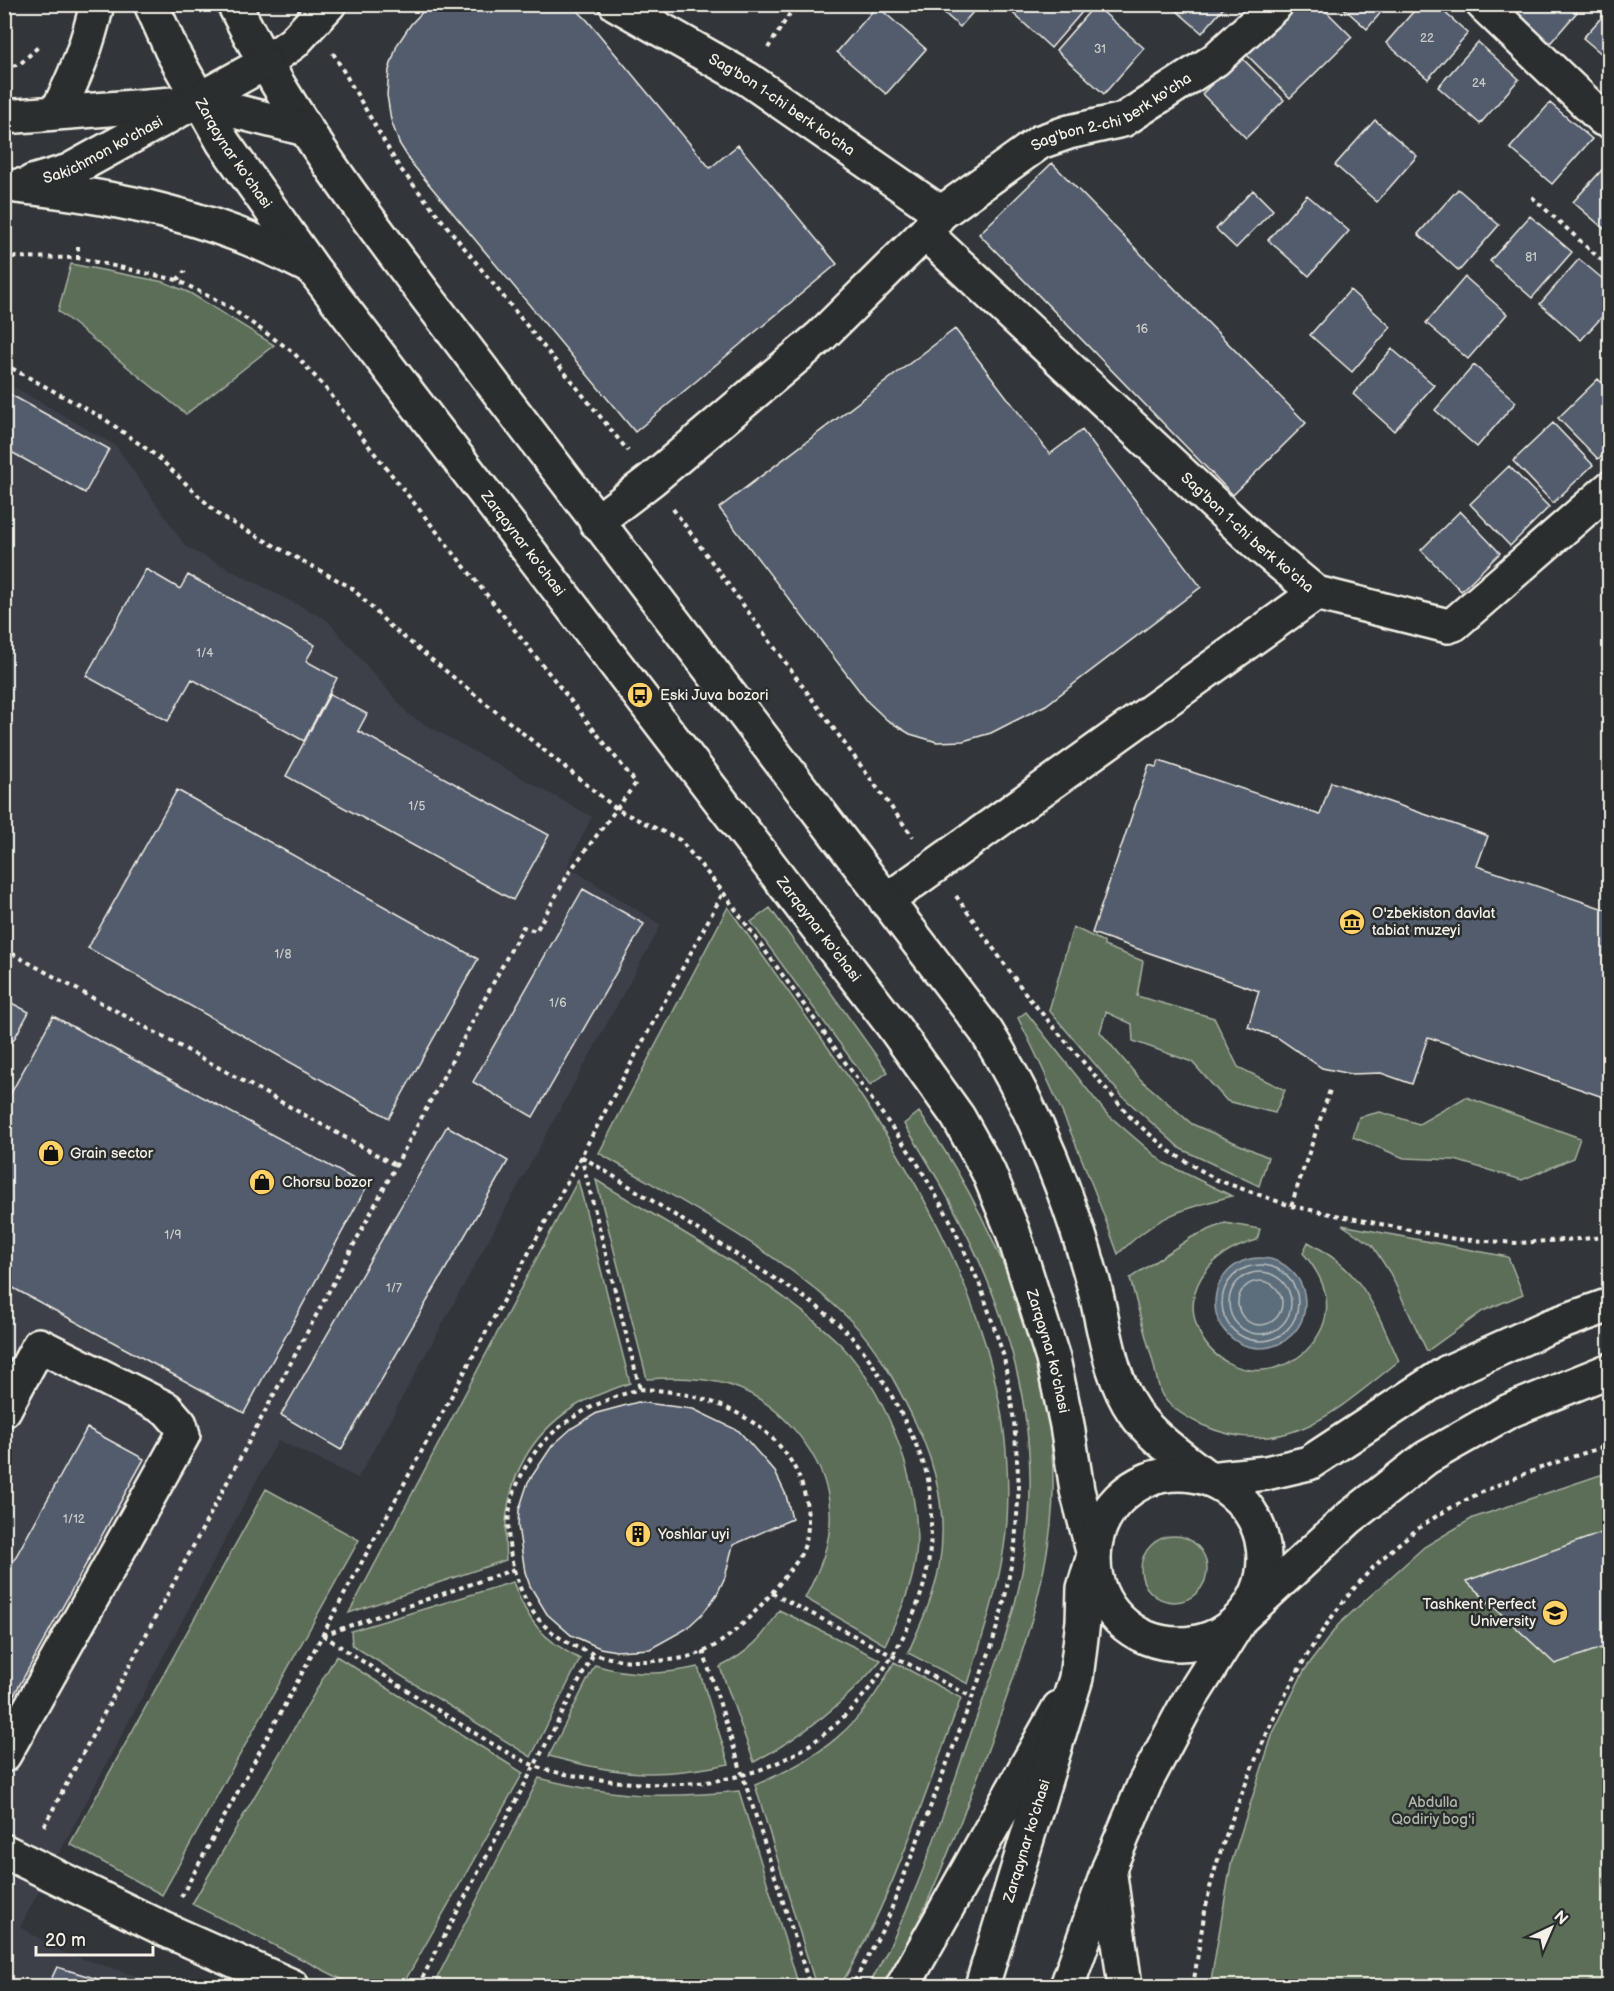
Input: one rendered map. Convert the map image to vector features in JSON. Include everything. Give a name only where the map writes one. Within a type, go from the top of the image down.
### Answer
[{"type":"main road","points":[[57,111],[72,84],[89,41],[97,4]]},
{"type":"main road","name":"Zarqaynar ko'chasi","points":[[151,4],[199,102],[223,142],[313,269],[893,1026],[958,1117],[988,1171],[1035,1295],[1061,1392],[1077,1490],[1094,1555],[1084,1588],[1083,1622],[1076,1678],[982,1986]]},
{"type":"main road","points":[[234,4],[265,63],[306,129],[345,185],[596,522],[986,1031],[1026,1103],[1046,1146],[1077,1230],[1093,1283],[1112,1362],[1127,1400],[1156,1436],[1209,1479],[1243,1501],[1262,1536],[1265,1565],[1258,1594],[1165,1743],[1109,1868],[1067,1986]]},
{"type":"main road","name":"Sag'bon 1-chi berk ko'cha","points":[[616,4],[748,79],[933,223],[1256,543],[1316,593],[1448,626],[1454,624],[1610,488]]},
{"type":"main road","name":"Sag'bon 2-chi berk ko'cha","points":[[596,522],[651,480],[821,336],[933,223],[1040,142],[1069,132],[1123,120],[1215,60],[1276,4]]},
{"type":"main road","points":[[1483,4],[1603,119],[1610,120]]},
{"type":"main road","points":[[265,63],[294,43],[322,14]]},
{"type":"main road","name":"Sakichmon ko'chasi","points":[[11,186],[69,171],[199,102],[265,63]]},
{"type":"main road","name":"Sakichmon ko'chasi","points":[[4,117],[57,111],[199,102],[306,129]]},
{"type":"main road","points":[[11,186],[77,192],[152,208],[262,242],[313,269]]},
{"type":"main road","points":[[886,901],[1316,593]]},
{"type":"main road","points":[[1610,1305],[1548,1327],[1448,1372],[1309,1463],[1266,1473],[1209,1479],[1170,1474],[1156,1476],[1132,1487],[1112,1505],[1105,1516],[1094,1555],[1098,1584],[1111,1610],[1133,1630],[1146,1638],[1160,1642],[1190,1644],[1217,1636],[1241,1618],[1349,1518],[1426,1458],[1509,1411],[1610,1370]]},
{"type":"main road","points":[[4,1410],[39,1345],[167,1409],[180,1424],[183,1435],[4,1755]]},
{"type":"main road","points":[[903,1986],[1076,1678]]},
{"type":"main road","points":[[15,1856],[164,1929],[292,1986]]},
{"type":"main road","points":[[1109,1868],[1125,1986]]},
{"type":"path","points":[[748,79],[796,4]]},
{"type":"path","points":[[322,14],[399,166],[651,480],[935,866],[1028,997],[1131,1118],[1169,1151],[1217,1180],[1291,1206],[1455,1239],[1518,1243],[1610,1237]]},
{"type":"path","points":[[4,68],[20,64],[38,47]]},
{"type":"path","points":[[1533,197],[1610,268]]},
{"type":"path","points":[[78,246],[78,258]]},
{"type":"path","points":[[4,256],[78,258],[177,280],[229,307],[293,352],[329,392],[368,445],[636,783],[618,810],[570,871],[536,931],[524,927],[397,1166],[15,1856],[4,1900]]},
{"type":"path","points":[[177,280],[185,271]]},
{"type":"path","points":[[4,364],[103,418],[159,457],[220,516],[352,588],[390,626],[618,810],[680,840],[723,892],[916,1161],[949,1218],[980,1285],[1004,1357],[1014,1421],[1019,1486],[1015,1545],[996,1629],[972,1697],[886,1923],[852,1986]]},
{"type":"path","points":[[164,1929],[723,892]]},
{"type":"path","points":[[4,949],[397,1166]]},
{"type":"path","points":[[1291,1206],[1331,1087]]},
{"type":"path","points":[[581,1155],[640,1389]]},
{"type":"path","points":[[323,1635],[483,1738],[534,1766],[576,1776],[661,1785],[701,1784],[743,1776],[788,1758],[829,1730],[865,1697],[892,1655],[921,1596],[930,1539],[929,1481],[910,1433],[886,1387],[857,1343],[821,1309],[581,1155]]},
{"type":"path","points":[[640,1389],[668,1390],[725,1407],[750,1419],[771,1437],[789,1458],[803,1486],[809,1517],[807,1539],[800,1557],[772,1593],[741,1624],[704,1651],[676,1659],[620,1661],[593,1654],[566,1642],[544,1625],[526,1601],[515,1569],[509,1540],[510,1508],[521,1476],[539,1448],[558,1428],[583,1411],[610,1397],[640,1389]]},
{"type":"path","points":[[1193,1986],[1209,1892],[1246,1782],[1293,1676],[1343,1603],[1380,1561],[1418,1528],[1461,1501],[1610,1445]]},
{"type":"path","points":[[323,1635],[515,1569]]},
{"type":"path","points":[[772,1593],[972,1697]]},
{"type":"path","points":[[704,1651],[810,1986]]},
{"type":"path","points":[[418,1986],[593,1654]]},
{"type":"shaded area","name":"Chorsu bozor","points":[[4,381],[116,446],[186,547],[327,620],[410,716],[592,817],[567,866],[661,925],[358,1478],[278,1440],[20,1927],[62,1952],[167,1986],[5,1986]]},
{"type":"green space","points":[[71,264],[164,282],[190,293],[274,345],[186,414],[58,311]]},
{"type":"green space","points":[[728,907],[828,1047],[876,1119],[921,1194],[959,1271],[987,1351],[1004,1434],[1007,1521],[997,1583],[968,1684],[908,1653],[937,1578],[942,1529],[939,1492],[923,1439],[902,1395],[871,1344],[826,1297],[796,1274],[731,1230],[599,1153]]},
{"type":"green space","points":[[770,908],[888,1072],[870,1085],[751,922]]},
{"type":"green space","points":[[1073,927],[1104,942],[1104,946],[1143,961],[1137,996],[1214,1018],[1238,1067],[1285,1090],[1275,1113],[1227,1101],[1192,1062],[1133,1041],[1132,1024],[1106,1012],[1100,1032],[1140,1079],[1192,1124],[1268,1157],[1259,1186],[1181,1149],[1122,1096],[1049,1010]]},
{"type":"green space","points":[[1026,1012],[1106,1113],[1164,1163],[1232,1196],[1197,1205],[1158,1222],[1145,1230],[1118,1254],[1072,1134],[1018,1018]]},
{"type":"green space","points":[[1466,1097],[1580,1138],[1573,1158],[1522,1180],[1455,1160],[1404,1158],[1353,1137],[1359,1117],[1380,1112],[1419,1124]]},
{"type":"green space","points":[[919,1112],[948,1156],[975,1204],[999,1254],[1020,1307],[1036,1361],[1048,1416],[1053,1471],[1051,1524],[1041,1582],[1026,1638],[977,1780],[929,1899],[887,1986],[868,1986],[898,1929],[923,1870],[997,1660],[1022,1572],[1029,1511],[1029,1452],[1021,1394],[1008,1337],[988,1282],[964,1228],[904,1124]]},
{"type":"green space","points":[[578,1180],[630,1383],[594,1396],[574,1407],[539,1437],[517,1473],[511,1493],[505,1537],[506,1560],[349,1613]]},
{"type":"green space","points":[[596,1180],[723,1256],[786,1299],[841,1345],[875,1391],[901,1449],[910,1480],[917,1541],[909,1588],[885,1645],[805,1598],[820,1567],[827,1545],[830,1511],[827,1490],[820,1470],[798,1433],[766,1404],[729,1385],[688,1378],[647,1379]]},
{"type":"green space","points":[[1225,1223],[1260,1229],[1257,1240],[1222,1256],[1201,1278],[1193,1302],[1197,1327],[1210,1348],[1230,1364],[1255,1370],[1284,1365],[1301,1355],[1315,1340],[1322,1328],[1327,1307],[1320,1279],[1303,1253],[1308,1242],[1343,1266],[1366,1292],[1399,1361],[1330,1413],[1307,1426],[1283,1434],[1258,1438],[1230,1435],[1200,1424],[1173,1407],[1161,1393],[1130,1278],[1192,1237]]},
{"type":"green space","points":[[1342,1225],[1508,1257],[1523,1294],[1483,1311],[1427,1351],[1390,1273],[1372,1245]]},
{"type":"green space","name":"Abdulla Qodiriy bog'i","points":[[1609,1472],[1609,1986],[1210,1986],[1231,1864],[1273,1733],[1304,1671],[1338,1625],[1424,1547],[1473,1518]]},
{"type":"green space","points":[[266,1489],[359,1540],[162,1895],[70,1844]]},
{"type":"green space","points":[[1174,1536],[1187,1539],[1197,1546],[1204,1556],[1207,1569],[1204,1582],[1197,1592],[1187,1599],[1174,1602],[1161,1599],[1151,1592],[1144,1582],[1141,1569],[1144,1556],[1151,1546],[1161,1539]]},
{"type":"green space","points":[[513,1582],[524,1608],[538,1628],[556,1644],[580,1659],[531,1757],[352,1645],[351,1631]]},
{"type":"green space","points":[[779,1610],[881,1660],[853,1691],[822,1717],[790,1741],[754,1762],[720,1667],[739,1656],[754,1643]]},
{"type":"green space","points":[[336,1656],[523,1773],[402,1986],[355,1986],[192,1904]]},
{"type":"green space","points":[[894,1662],[961,1698],[907,1845],[859,1952],[840,1986],[816,1986],[755,1785],[800,1763],[837,1737],[868,1704],[882,1685]]},
{"type":"green space","points":[[595,1665],[633,1673],[672,1672],[698,1667],[729,1764],[680,1771],[639,1773],[597,1768],[549,1756]]},
{"type":"green space","points":[[539,1778],[614,1793],[638,1795],[686,1795],[739,1791],[799,1986],[433,1986]]},
{"type":"water","points":[[1260,1258],[1285,1266],[1297,1278],[1305,1303],[1297,1328],[1285,1340],[1260,1348],[1235,1340],[1223,1328],[1215,1303],[1223,1278],[1235,1266]]},
{"type":"building","points":[[430,4],[571,4],[588,21],[710,168],[738,145],[837,264],[635,432],[413,165],[399,143],[391,120],[387,95],[389,70],[397,45],[411,24]]},
{"type":"building","points":[[934,4],[980,4],[960,27]]},
{"type":"building","points":[[1003,4],[1089,4],[1051,48]]},
{"type":"building","points":[[1169,4],[1227,4],[1202,33]]},
{"type":"building","points":[[1291,4],[1319,4],[1352,37],[1290,98],[1244,52]]},
{"type":"building","points":[[1339,4],[1388,4],[1367,29]]},
{"type":"building","points":[[1420,4],[1435,4],[1468,33],[1428,79],[1386,43]]},
{"type":"building","points":[[1497,4],[1584,4],[1546,48]]},
{"type":"building","points":[[1095,5],[1144,48],[1104,94],[1056,50]]},
{"type":"building","points":[[877,6],[926,49],[886,94],[837,52]]},
{"type":"building","points":[[1610,8],[1610,61],[1583,38]]},
{"type":"building","points":[[1478,42],[1519,79],[1480,124],[1438,87]]},
{"type":"building","points":[[1240,56],[1284,100],[1246,138],[1202,94]]},
{"type":"building","points":[[1550,103],[1592,139],[1552,184],[1510,148]]},
{"type":"building","points":[[1375,120],[1417,156],[1377,202],[1335,165]]},
{"type":"building","points":[[1610,161],[1610,234],[1573,202]]},
{"type":"building","points":[[1052,163],[1306,423],[1233,495],[979,234]]},
{"type":"building","points":[[1458,189],[1499,225],[1459,271],[1418,234]]},
{"type":"building","points":[[1253,190],[1273,210],[1236,248],[1216,229]]},
{"type":"building","points":[[1307,195],[1349,231],[1309,276],[1268,240]]},
{"type":"building","points":[[1530,216],[1572,252],[1532,298],[1490,261]]},
{"type":"building","points":[[1579,259],[1610,285],[1610,308],[1581,340],[1540,304]]},
{"type":"building","points":[[1465,277],[1507,314],[1468,359],[1426,323]]},
{"type":"building","points":[[1350,290],[1391,327],[1352,372],[1310,335]]},
{"type":"building","points":[[955,329],[1050,454],[1082,430],[1201,587],[1046,705],[991,733],[963,741],[937,742],[910,734],[887,720],[868,702],[719,508]]},
{"type":"building","points":[[1392,349],[1434,385],[1394,431],[1353,394]]},
{"type":"building","points":[[1474,365],[1516,402],[1477,447],[1435,410]]},
{"type":"building","points":[[1598,379],[1610,391],[1610,449],[1598,459],[1558,418]]},
{"type":"building","points":[[4,391],[109,449],[85,493],[4,448]]},
{"type":"building","points":[[1553,423],[1593,465],[1553,503],[1513,461]]},
{"type":"building","points":[[1509,466],[1549,507],[1510,546],[1470,504]]},
{"type":"building","points":[[1460,511],[1500,553],[1461,591],[1421,550]]},
{"type":"building","points":[[146,569],[180,589],[188,575],[315,645],[306,661],[337,678],[304,741],[192,679],[168,721],[86,676]]},
{"type":"building","points":[[330,694],[367,714],[358,731],[549,835],[513,900],[286,776]]},
{"type":"building","name":"O'zbekiston davlat tabiat muzeyi","points":[[1159,761],[1320,815],[1331,782],[1488,836],[1477,866],[1610,911],[1610,1088],[1606,1098],[1428,1037],[1412,1084],[1381,1073],[1351,1074],[1322,1068],[1278,1038],[1248,1027],[1259,991],[1092,933],[1149,765],[1156,767]]},
{"type":"building","points":[[177,790],[478,959],[389,1118],[88,948]]},
{"type":"building","points":[[583,889],[644,924],[533,1117],[473,1082]]},
{"type":"building","points":[[4,999],[29,1012],[4,1057]]},
{"type":"building","points":[[53,1016],[367,1186],[244,1413],[4,1283],[4,1106]]},
{"type":"building","points":[[447,1126],[508,1161],[341,1450],[281,1415]]},
{"type":"building","name":"Yoshlar uyi","points":[[638,1402],[693,1409],[739,1431],[775,1472],[786,1495],[792,1519],[733,1545],[725,1577],[717,1594],[704,1612],[686,1629],[650,1649],[616,1651],[600,1648],[571,1635],[547,1614],[530,1586],[525,1572],[518,1526],[519,1510],[528,1482],[552,1446],[572,1428],[597,1413]]},
{"type":"building","points":[[87,1428],[144,1459],[4,1713],[4,1578]]},
{"type":"building","name":"Tashkent Perfect University","points":[[1610,1530],[1610,1645],[1555,1664],[1466,1581]]},
{"type":"building","points":[[57,1967],[121,1986],[48,1986]]},
{"type":"place","name":"Eski Juva bozori","points":[[640,695]]},
{"type":"place","name":"O'zbekiston davlat tabiat muzeyi","points":[[1352,922]]},
{"type":"place","name":"Grain sector","points":[[51,1153]]},
{"type":"place","name":"Chorsu bozor","points":[[262,1182]]},
{"type":"place","name":"Yoshlar uyi","points":[[638,1534]]},
{"type":"place","name":"Tashkent Perfect University","points":[[1555,1613]]}]
